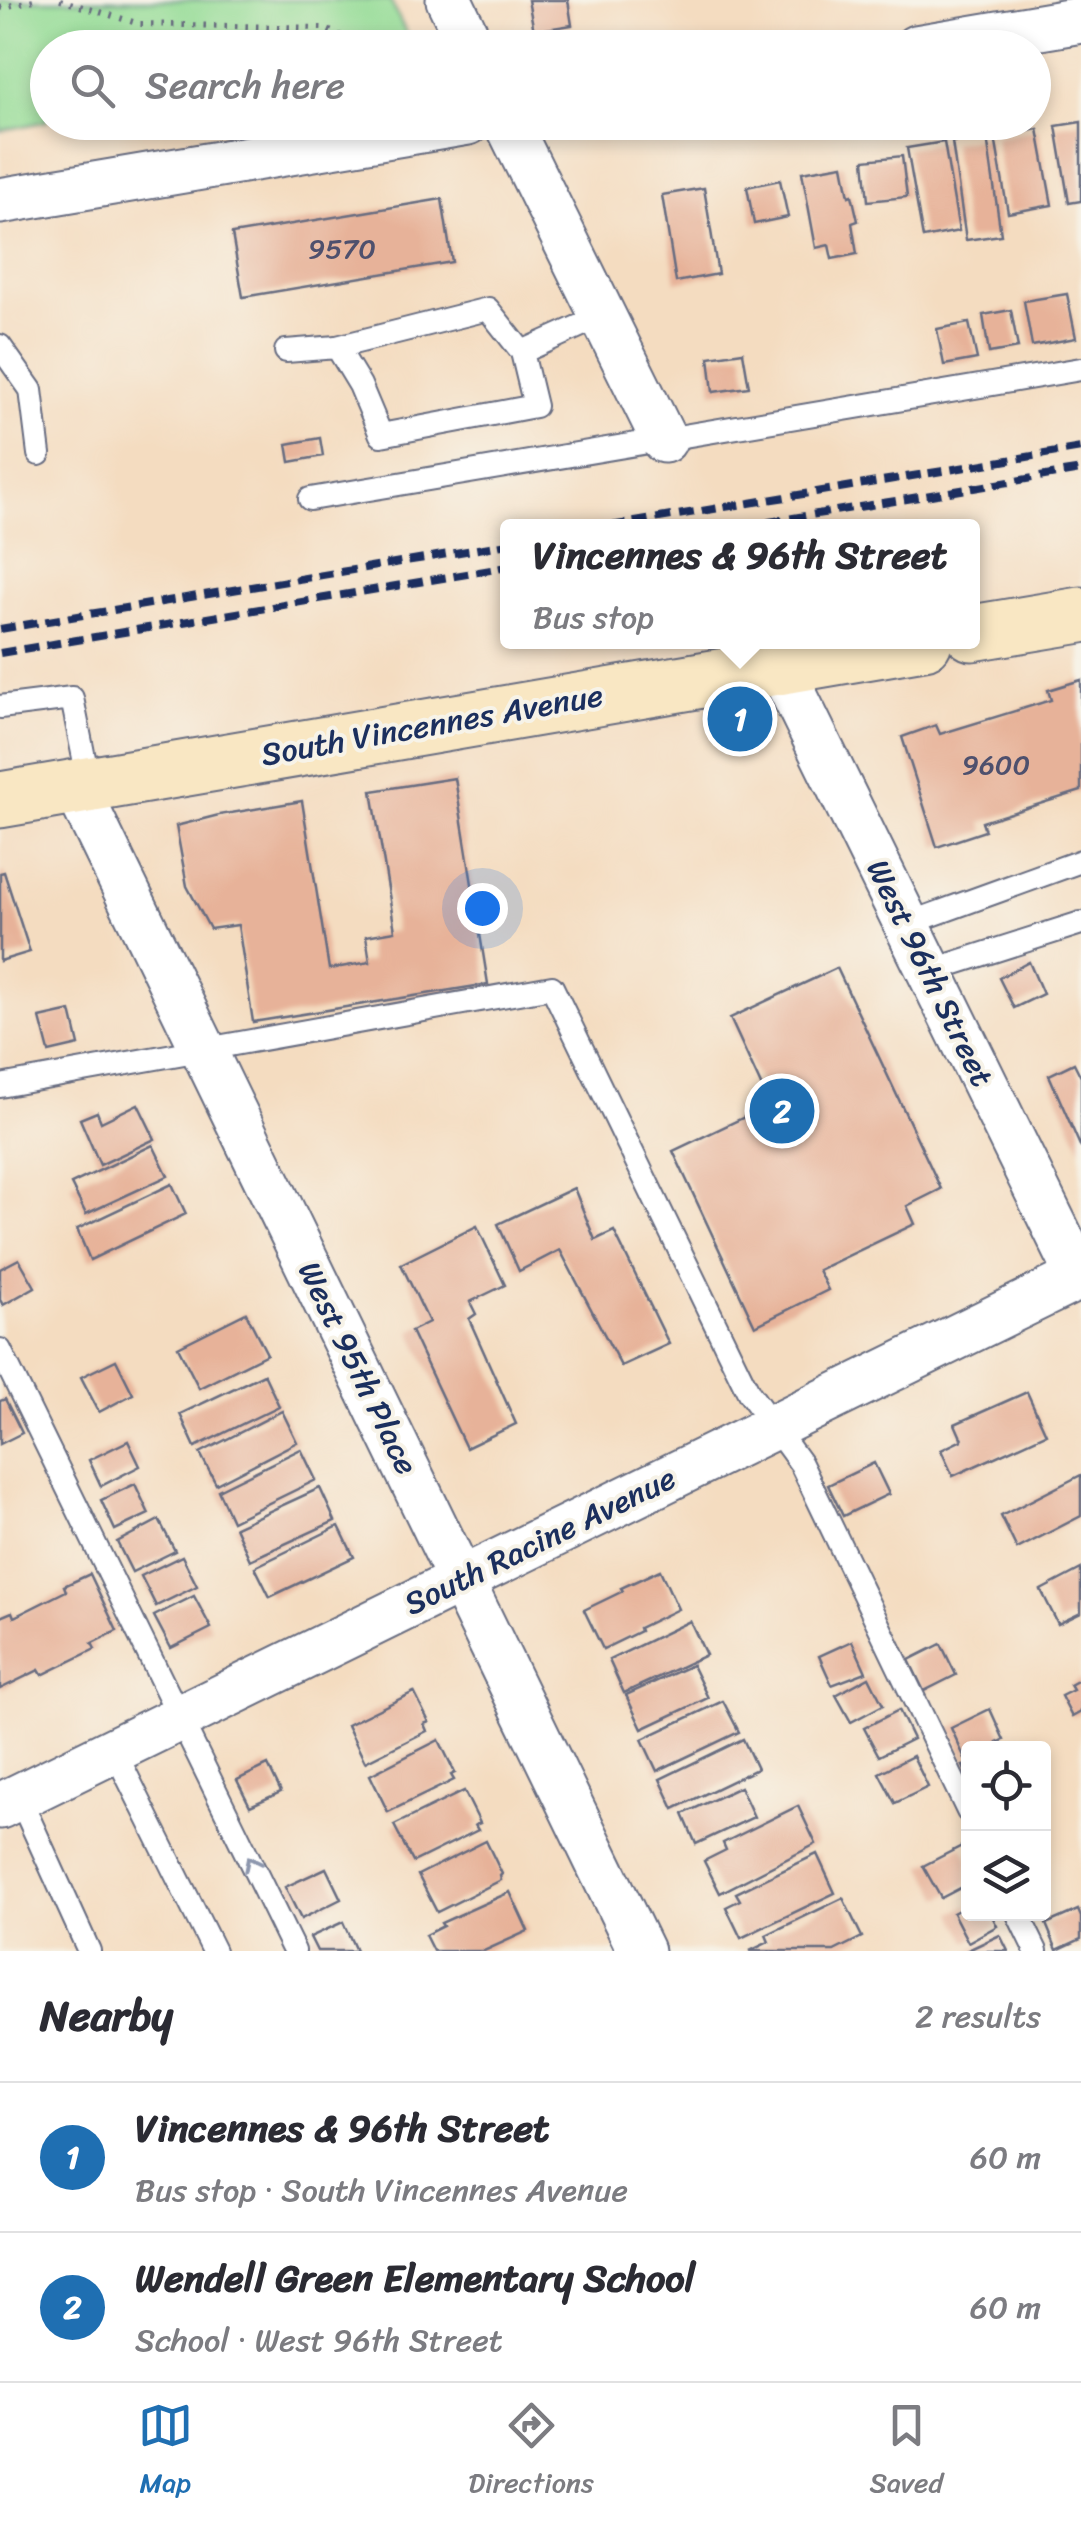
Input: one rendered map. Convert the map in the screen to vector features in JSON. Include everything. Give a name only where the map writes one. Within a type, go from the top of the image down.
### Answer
[{"type":"main road","points":[[980,633],[1081,615]]},
{"type":"main road","name":"South Vincennes Avenue","points":[[0,800],[882,649]]},
{"type":"street","points":[[449,0],[463,30]]},
{"type":"street","points":[[1022,30],[1081,20]]},
{"type":"street","points":[[0,201],[361,140]]},
{"type":"street","points":[[516,140],[664,440]]},
{"type":"street","name":"West 96th Street","points":[[780,666],[1080,1277]]},
{"type":"street","name":"West 95th Place","points":[[82,784],[203,1050],[641,1951]]},
{"type":"street","name":"South Racine Avenue","points":[[9,1802],[1080,1277]]},
{"type":"lane","points":[[286,351],[336,347],[488,310],[522,352],[535,406],[381,435],[360,385],[336,347]]},
{"type":"lane","points":[[522,352],[604,315]]},
{"type":"lane","points":[[0,346],[31,390],[38,454]]},
{"type":"lane","points":[[310,499],[1081,369]]},
{"type":"lane","points":[[0,707],[72,698],[82,784]]},
{"type":"lane","points":[[907,924],[1081,861]]},
{"type":"lane","points":[[930,972],[1081,923]]},
{"type":"lane","points":[[0,1086],[552,987],[742,1380],[801,1464],[961,1796]]},
{"type":"lane","points":[[0,1350],[294,1951]]},
{"type":"lane","points":[[114,1750],[214,1951]]},
{"type":"lane","points":[[9,1802],[88,1951]]},
{"type":"lane","points":[[1021,1921],[1036,1951]]},
{"type":"path","points":[[0,8],[34,0]]},
{"type":"path","points":[[60,0],[140,24],[328,30]]},
{"type":"green space","points":[[0,0],[390,0],[405,30],[30,30],[30,125],[0,131]]},
{"type":"building","points":[[528,0],[568,0],[572,25],[534,30]]},
{"type":"building","points":[[1081,122],[1081,201],[1069,203],[1056,126]]},
{"type":"building","points":[[987,140],[1001,235],[966,240],[952,142]]},
{"type":"building","points":[[996,140],[1040,140],[1052,205],[1008,213]]},
{"type":"building","points":[[944,142],[959,231],[923,238],[907,148]]},
{"type":"building","points":[[902,156],[907,197],[868,201],[864,160]]},
{"type":"building","points":[[843,165],[858,221],[852,223],[857,254],[832,259],[829,245],[816,248],[802,172]]},
{"type":"building","points":[[780,180],[788,217],[754,224],[747,187]]},
{"type":"building","points":[[704,188],[718,274],[676,282],[662,195]]},
{"type":"building","points":[[442,199],[452,262],[243,297],[232,234]]},
{"type":"building","points":[[1067,294],[1076,338],[1032,346],[1024,301]]},
{"type":"building","points":[[1011,310],[1018,348],[989,353],[983,315]]},
{"type":"building","points":[[969,323],[977,359],[944,365],[937,329]]},
{"type":"building","points":[[743,352],[749,387],[713,392],[709,357]]},
{"type":"building","points":[[320,438],[323,456],[290,462],[287,444]]},
{"type":"building","points":[[1081,680],[1081,791],[982,822],[985,831],[937,847],[902,737],[936,725],[940,734],[1051,700],[1048,690]]},
{"type":"building","points":[[455,778],[488,984],[253,1022],[238,925],[210,929],[187,886],[176,826],[302,801],[329,969],[370,962],[366,936],[395,931],[372,791]]},
{"type":"building","points":[[4,872],[30,952],[0,961],[0,873]]},
{"type":"building","points":[[1029,962],[1043,994],[1014,1008],[999,978]]},
{"type":"building","points":[[837,968],[941,1189],[907,1206],[915,1224],[818,1270],[828,1290],[755,1326],[673,1151],[770,1105],[730,1018]]},
{"type":"building","points":[[71,1011],[79,1045],[49,1052],[40,1018]]},
{"type":"building","points":[[1074,1063],[1081,1077],[1081,1148],[1049,1075]]},
{"type":"building","points":[[138,1104],[155,1139],[100,1165],[80,1119],[97,1112],[101,1122]]},
{"type":"building","points":[[153,1145],[168,1176],[86,1214],[71,1184]]},
{"type":"building","points":[[172,1184],[186,1214],[90,1260],[77,1229]]},
{"type":"building","points":[[574,1188],[595,1240],[614,1231],[669,1344],[621,1366],[560,1250],[519,1271],[498,1224]]},
{"type":"building","points":[[477,1226],[505,1285],[470,1302],[476,1314],[469,1319],[516,1424],[466,1448],[411,1331],[429,1322],[401,1264]]},
{"type":"building","points":[[19,1259],[35,1287],[3,1305],[0,1269]]},
{"type":"building","points":[[246,1313],[267,1354],[199,1388],[178,1347]]},
{"type":"building","points":[[116,1360],[133,1394],[99,1412],[81,1377]]},
{"type":"building","points":[[264,1374],[279,1406],[195,1447],[180,1414]]},
{"type":"building","points":[[1027,1392],[1046,1434],[953,1476],[941,1450],[962,1440],[955,1424]]},
{"type":"building","points":[[5,1399],[22,1433],[0,1444],[0,1401]]},
{"type":"building","points":[[282,1411],[297,1442],[216,1484],[200,1453]]},
{"type":"building","points":[[128,1441],[140,1466],[101,1486],[89,1460]]},
{"type":"building","points":[[301,1449],[316,1480],[232,1521],[218,1490]]},
{"type":"building","points":[[874,1463],[889,1494],[843,1516],[828,1485]]},
{"type":"building","points":[[1081,1475],[1081,1516],[1017,1549],[1001,1516]]},
{"type":"building","points":[[135,1484],[149,1514],[115,1530],[101,1500]]},
{"type":"building","points":[[320,1488],[335,1521],[250,1560],[235,1527]]},
{"type":"building","points":[[159,1520],[175,1551],[132,1572],[117,1542]]},
{"type":"building","points":[[339,1526],[354,1557],[270,1597],[255,1567]]},
{"type":"building","points":[[182,1556],[197,1586],[156,1606],[141,1576]]},
{"type":"building","points":[[1081,1569],[1081,1613],[1058,1624],[1041,1590]]},
{"type":"building","points":[[660,1570],[678,1609],[603,1649],[584,1610]]},
{"type":"building","points":[[90,1574],[117,1631],[92,1643],[95,1649],[42,1675],[39,1670],[0,1689],[0,1617],[12,1612],[14,1617]]},
{"type":"building","points":[[194,1596],[211,1628],[171,1648],[154,1616]]},
{"type":"building","points":[[690,1621],[706,1655],[624,1693],[609,1660]]},
{"type":"building","points":[[852,1641],[866,1672],[832,1685],[819,1656]]},
{"type":"building","points":[[941,1644],[956,1675],[924,1691],[909,1660]]},
{"type":"building","points":[[692,1665],[708,1698],[642,1729],[626,1695]]},
{"type":"building","points":[[869,1677],[883,1705],[851,1722],[836,1695]]},
{"type":"building","points":[[1081,1679],[1081,1712],[1072,1717],[1061,1696],[1073,1690],[1070,1685]]},
{"type":"building","points":[[414,1692],[429,1722],[424,1724],[427,1731],[365,1762],[347,1725]]},
{"type":"building","points":[[723,1701],[739,1732],[657,1771],[642,1739]]},
{"type":"building","points":[[990,1709],[1004,1740],[961,1741],[961,1750],[951,1728]]},
{"type":"building","points":[[899,1710],[913,1739],[879,1756],[864,1728]]},
{"type":"building","points":[[743,1739],[757,1769],[674,1809],[660,1779]]},
{"type":"building","points":[[439,1740],[455,1773],[451,1775],[454,1780],[388,1812],[370,1775]]},
{"type":"building","points":[[913,1756],[928,1787],[895,1803],[879,1773]]},
{"type":"building","points":[[268,1765],[281,1792],[250,1806],[237,1780]]},
{"type":"building","points":[[740,1787],[754,1817],[696,1844],[683,1814]]},
{"type":"building","points":[[464,1791],[480,1823],[475,1825],[478,1830],[413,1862],[394,1825]]},
{"type":"building","points":[[798,1806],[816,1844],[720,1893],[704,1861],[726,1850],[723,1843]]},
{"type":"building","points":[[486,1841],[502,1874],[501,1880],[437,1912],[418,1875]]},
{"type":"building","points":[[961,1847],[961,1888],[941,1898],[923,1866]]},
{"type":"building","points":[[817,1854],[835,1893],[741,1938],[726,1907],[740,1900],[736,1893]]},
{"type":"building","points":[[326,1868],[341,1899],[301,1919],[285,1887]]},
{"type":"building","points":[[510,1892],[528,1931],[484,1951],[433,1951],[425,1935],[443,1926],[441,1923]]},
{"type":"building","points":[[843,1898],[862,1937],[834,1951],[750,1951],[769,1942],[766,1935]]},
{"type":"building","points":[[961,1909],[961,1921],[994,1921],[997,1926],[968,1942],[953,1913]]},
{"type":"building","points":[[1078,1910],[1081,1939],[1057,1950],[1046,1924]]},
{"type":"building","points":[[343,1922],[356,1951],[317,1951],[310,1937]]},
{"type":"building","points":[[1000,1935],[1008,1951],[966,1951]]},
{"type":"railway","points":[[653,519],[1081,448]]},
{"type":"railway","points":[[787,519],[1081,470]]},
{"type":"railway","points":[[0,629],[500,545]]},
{"type":"railway","points":[[0,653],[500,568]]},
{"type":"place","name":"Vincennes & 96th Street","points":[[740,719]]},
{"type":"place","name":"Wendell Green Elementary School","points":[[782,1111]]}]
